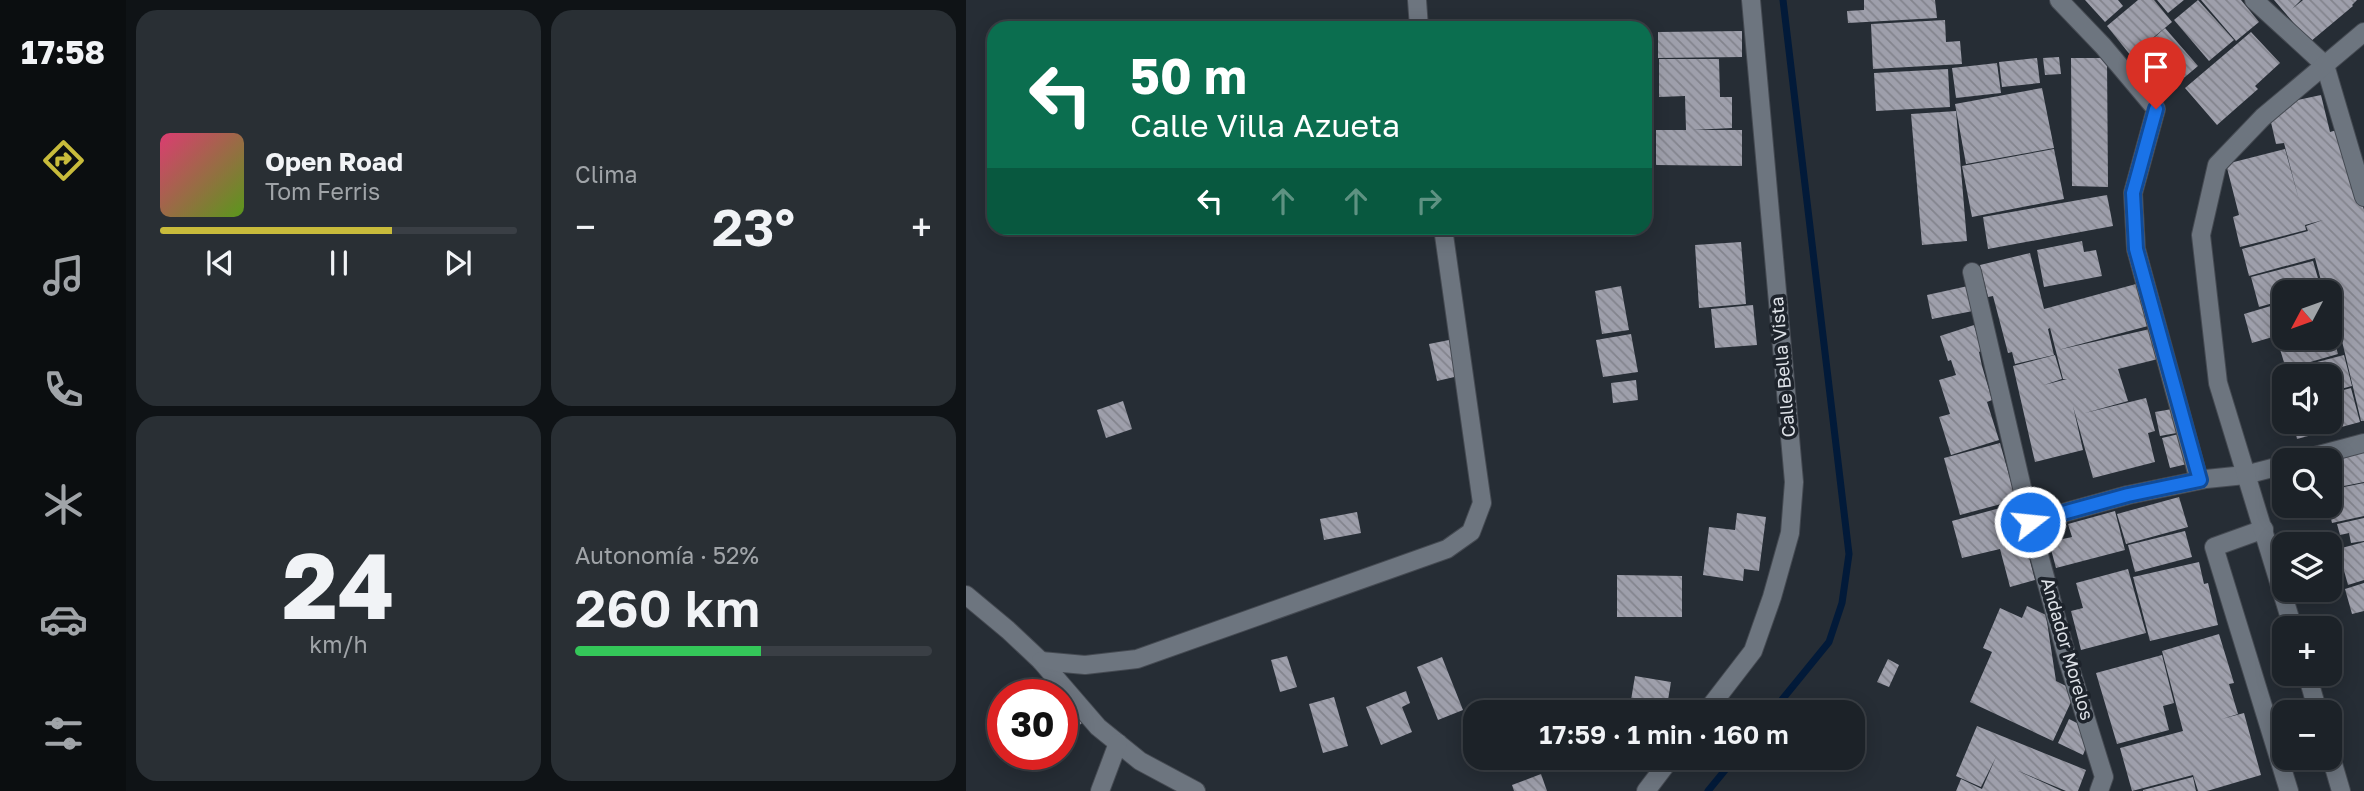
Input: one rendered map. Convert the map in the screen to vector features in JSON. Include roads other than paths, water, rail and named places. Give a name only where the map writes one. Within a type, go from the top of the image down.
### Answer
[{"type":"street","points":[[1417,0],[1418,21]]},
{"type":"street","name":"Calle Bella Vista","points":[[1715,700],[1753,651],[1790,533],[1794,482],[1751,0]]},
{"type":"street","points":[[2059,0],[2103,46],[2156,109],[2133,193],[2136,249],[2200,480]]},
{"type":"street","points":[[2254,0],[2325,65],[2364,197]]},
{"type":"street","points":[[2289,616],[2218,383],[2201,235],[2217,165],[2263,117],[2364,32]]},
{"type":"street","points":[[1041,662],[1085,665],[1138,659],[1447,549],[1471,532],[1482,503],[1444,235]]},
{"type":"street","name":"Andador Morelos","points":[[1972,272],[2030,522],[2101,784]]},
{"type":"street","points":[[2342,449],[2364,443]]},
{"type":"street","points":[[2030,522],[2128,495],[2272,468]]},
{"type":"street","points":[[2264,529],[2214,547],[2289,791]]},
{"type":"street","points":[[966,595],[1009,629],[1098,727],[1140,761],[1196,791]]},
{"type":"street","points":[[1100,791],[1118,743]]},
{"type":"street","points":[[1646,791],[1662,770]]},
{"type":"street","points":[[2335,770],[2342,791]]},
{"type":"waterway","points":[[1782,700],[1829,642],[1842,603],[1849,554],[1783,0]]},
{"type":"waterway","points":[[1708,791],[1725,770]]}]
